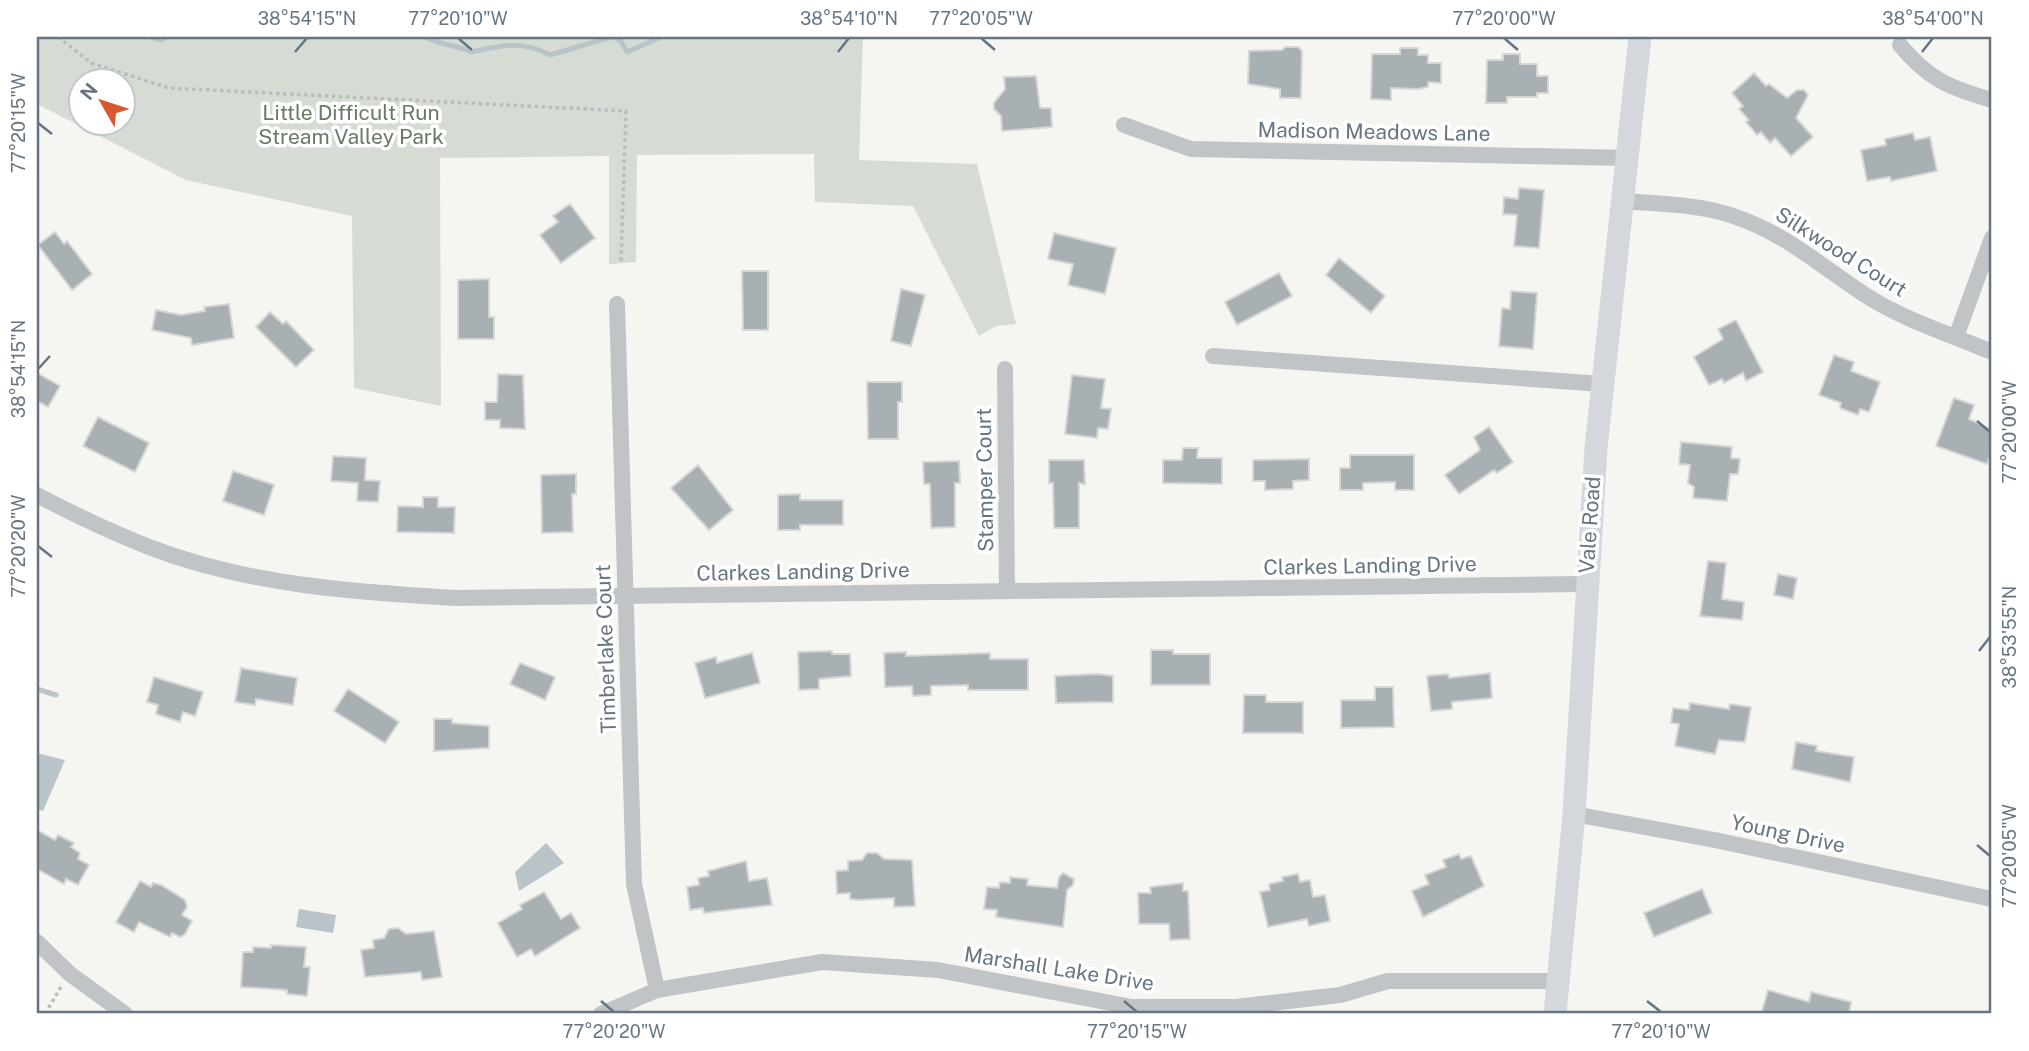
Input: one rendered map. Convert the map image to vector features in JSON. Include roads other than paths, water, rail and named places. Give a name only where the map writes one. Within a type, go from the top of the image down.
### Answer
[{"type":"main road","name":"Vale Road","points":[[1555,1014],[1574,814],[1586,584],[1602,384],[1640,37]]},
{"type":"street","points":[[1900,45],[1936,80],[1950,88],[1992,100]]},
{"type":"street","name":"Madison Meadows Lane","points":[[1124,125],[1191,149],[1627,158]]},
{"type":"street","name":"Silkwood Court","points":[[1622,201],[1684,205],[1731,215],[1762,227],[1793,243],[1870,298],[1992,352]]},
{"type":"street","points":[[1956,337],[1992,237]]},
{"type":"street","name":"Timberlake Court","points":[[617,304],[634,884],[657,990]]},
{"type":"street","points":[[1213,356],[1602,384]]},
{"type":"street","name":"Stamper Court","points":[[1004,369],[1007,591]]},
{"type":"street","name":"Clarkes Landing Drive","points":[[37,495],[150,547],[287,583],[356,593],[456,598],[1586,584]]},
{"type":"street","name":"Young Drive","points":[[1574,814],[1715,840],[1992,900]]},
{"type":"street","points":[[37,942],[70,974],[125,1014]]},
{"type":"street","name":"Marshall Lake Drive","points":[[601,1014],[657,990],[822,962],[938,970],[1132,1007],[1236,1007],[1340,995],[1388,981],[1558,981]]},
{"type":"waterway","points":[[150,37],[161,40],[166,37]]},
{"type":"waterway","points":[[425,37],[472,52],[512,45],[530,47],[550,55],[611,37]]},
{"type":"waterway","points":[[613,37],[621,41],[627,52],[661,37]]},
{"type":"waterway","points":[[37,689],[56,695]]},
{"type":"park label","name":"Little Difficult Run Stream Valley Park","points":[[351,125]]}]
